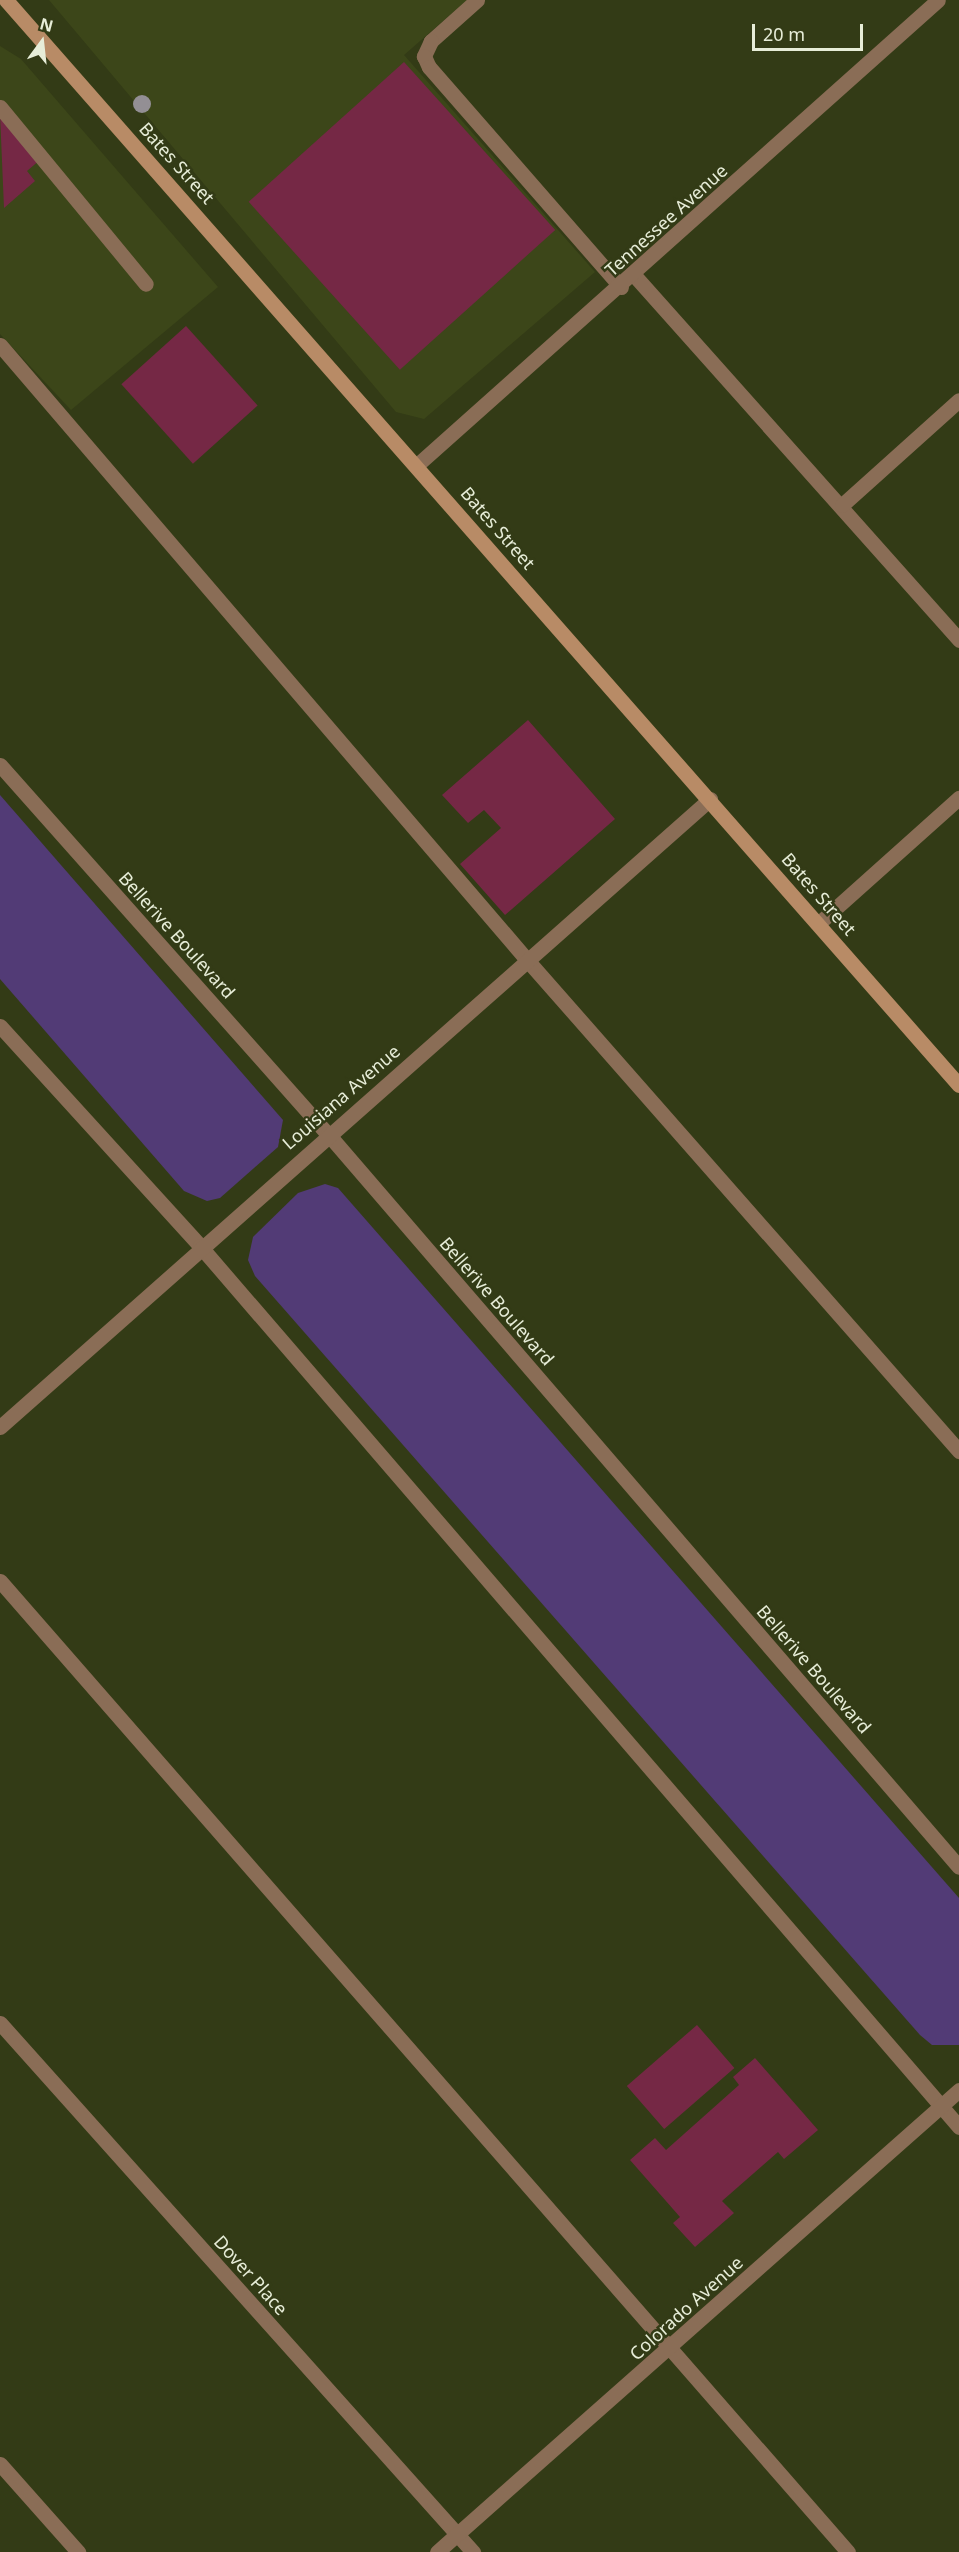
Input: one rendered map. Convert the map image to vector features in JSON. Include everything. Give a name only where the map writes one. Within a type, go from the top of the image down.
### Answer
[{"type":"main road","name":"Bates Street","points":[[6,0],[417,465],[959,1085]]},
{"type":"street","points":[[477,0],[431,40],[424,56],[429,67],[621,287]]},
{"type":"street","name":"Tennessee Avenue","points":[[417,465],[621,287],[938,0]]},
{"type":"street","points":[[0,107],[146,284]]},
{"type":"street","points":[[634,275],[842,505],[959,640]]},
{"type":"street","points":[[0,345],[528,962],[959,1451]]},
{"type":"street","points":[[842,505],[959,400]]},
{"type":"street","name":"Bellerive Boulevard","points":[[0,765],[328,1134],[959,1867]]},
{"type":"street","points":[[819,923],[959,798]]},
{"type":"street","name":"Louisiana Avenue","points":[[0,1427],[200,1246],[528,962],[710,799]]},
{"type":"street","points":[[0,1026],[200,1246],[959,2127]]},
{"type":"street","points":[[0,1581],[848,2552]]},
{"type":"street","name":"Dover Place","points":[[0,2023],[473,2552]]},
{"type":"street","name":"Colorado Avenue","points":[[437,2552],[671,2348],[959,2090]]},
{"type":"street","points":[[0,2464],[78,2552]]},
{"type":"shaded area","points":[[49,0],[467,0],[404,55],[595,272],[424,419],[396,412]]},
{"type":"shaded area","points":[[0,46],[21,59],[218,287],[71,410],[0,334]]},
{"type":"shaded area","points":[[0,795],[283,1120],[278,1147],[220,1198],[207,1201],[184,1191],[0,979]]},
{"type":"shaded area","points":[[325,1184],[338,1188],[959,1898],[959,2045],[932,2045],[920,2035],[255,1276],[248,1260],[253,1237],[298,1193]]},
{"type":"building","points":[[404,62],[555,230],[400,370],[249,202]]},
{"type":"building","points":[[0,114],[41,159],[27,171],[35,181],[4,208]]},
{"type":"building","points":[[186,326],[258,406],[193,464],[121,384]]},
{"type":"building","points":[[528,720],[615,819],[505,915],[460,864],[501,828],[484,810],[468,823],[442,795]]},
{"type":"building","points":[[697,2025],[734,2068],[664,2129],[627,2086]]},
{"type":"building","points":[[755,2058],[818,2130],[784,2159],[778,2152],[722,2201],[734,2213],[695,2247],[673,2223],[680,2217],[630,2160],[655,2138],[666,2150],[739,2085],[733,2077]]}]
